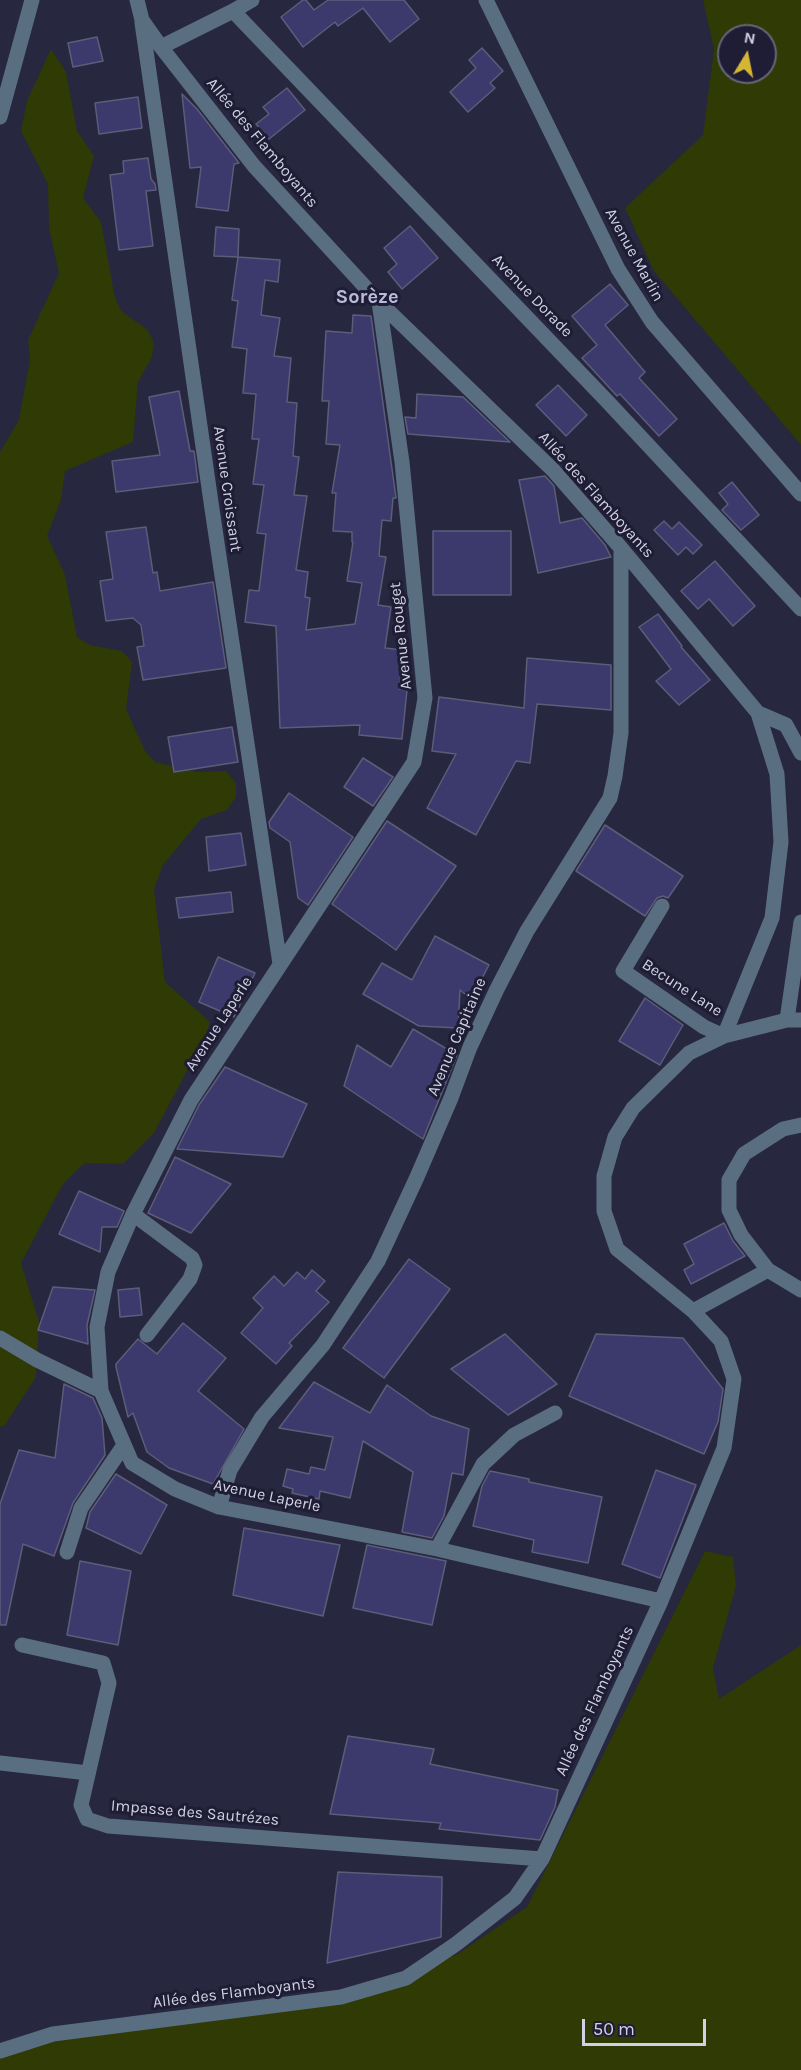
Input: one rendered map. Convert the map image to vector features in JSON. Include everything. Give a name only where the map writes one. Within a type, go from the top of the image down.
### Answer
[{"type":"street","points":[[0,117],[23,26],[32,0]]},
{"type":"street","name":"Allée des Flamboyants","points":[[137,0],[142,20],[161,47],[254,166],[379,302],[553,470],[758,713],[777,774],[781,842],[772,918],[724,1036]]},
{"type":"street","points":[[161,47],[252,0]]},
{"type":"street","name":"Avenue Marlin","points":[[486,0],[618,269],[652,322],[801,494]]},
{"type":"street","name":"Avenue Dorade","points":[[233,11],[607,400],[801,609]]},
{"type":"street","name":"Avenue Croissant","points":[[142,20],[280,964]]},
{"type":"street","name":"Avenue Rouget","points":[[280,964],[414,762],[425,698],[402,462],[379,302]]},
{"type":"street","name":"Avenue Capitaine","points":[[219,1507],[230,1470],[262,1417],[322,1345],[378,1261],[417,1177],[470,1047],[497,989],[527,930],[610,798],[621,733],[621,548]]},
{"type":"street","points":[[758,713],[786,725],[801,753]]},
{"type":"street","name":"Becune Lane","points":[[662,906],[623,971],[704,1027],[724,1036]]},
{"type":"street","points":[[794,1020],[801,922]]},
{"type":"street","name":"Avenue Laperle","points":[[280,964],[191,1100],[133,1214],[108,1272],[97,1327],[101,1391],[132,1463],[175,1489],[219,1507],[437,1549],[661,1601]]},
{"type":"street","name":"Allée des Flamboyants","points":[[0,2051],[53,2034],[341,1997],[406,1978],[456,1944],[515,1898],[542,1858],[661,1601],[724,1448],[734,1379],[721,1341],[693,1311],[617,1249],[604,1211],[604,1176],[615,1137],[633,1108],[689,1053],[724,1036],[794,1020]]},
{"type":"street","points":[[801,1125],[783,1129],[744,1154],[729,1180],[729,1210],[741,1235],[768,1270],[801,1290]]},
{"type":"street","points":[[133,1214],[192,1258],[195,1265],[190,1279],[147,1335]]},
{"type":"street","points":[[693,1311],[768,1270]]},
{"type":"street","points":[[0,1338],[37,1360],[101,1391]]},
{"type":"street","points":[[437,1549],[483,1464],[514,1435],[555,1413]]},
{"type":"street","points":[[67,1552],[81,1508],[124,1445]]},
{"type":"street","name":"Impasse des Sautrézes","points":[[22,1645],[103,1663],[109,1683],[81,1805],[87,1819],[108,1826],[542,1858]]},
{"type":"street","points":[[0,1763],[88,1773]]},
{"type":"green space","points":[[703,0],[801,0],[801,445],[654,271],[625,208],[703,135],[714,49]]},
{"type":"green space","points":[[51,49],[66,72],[77,131],[94,156],[83,198],[101,222],[115,298],[121,311],[148,330],[154,343],[152,357],[138,382],[133,442],[65,471],[61,500],[47,536],[65,575],[77,637],[90,645],[122,651],[132,662],[126,709],[145,751],[155,762],[197,772],[226,771],[236,783],[236,797],[227,810],[201,819],[163,865],[154,889],[165,982],[210,1022],[206,1035],[154,1133],[123,1164],[84,1163],[63,1184],[21,1263],[39,1322],[36,1377],[5,1425],[0,1427],[0,452],[19,420],[30,359],[28,340],[59,273],[49,228],[48,184],[21,131],[27,101]]},
{"type":"green space","points":[[705,1551],[733,1557],[736,1586],[713,1668],[719,1699],[801,1645],[801,2070],[0,2070],[0,2057],[56,2033],[364,1987],[456,1955],[527,1907]]},
{"type":"building","points":[[306,0],[314,10],[328,0],[404,0],[419,19],[390,42],[363,8],[338,26],[335,22],[303,47],[281,17]]},
{"type":"building","points":[[97,37],[103,61],[73,67],[68,43]]},
{"type":"building","points":[[482,48],[503,71],[490,83],[495,88],[468,112],[450,92],[476,68],[469,60]]},
{"type":"building","points":[[287,88],[305,110],[269,139],[256,124],[269,114],[263,107]]},
{"type":"building","points":[[182,94],[197,109],[239,163],[234,164],[228,211],[196,207],[201,167],[190,168]]},
{"type":"building","points":[[138,97],[142,128],[99,134],[95,103]]},
{"type":"building","points":[[148,158],[151,179],[156,190],[146,191],[153,246],[119,250],[110,175],[124,173],[123,161]]},
{"type":"building","points":[[410,226],[438,258],[402,289],[388,272],[397,264],[384,248]]},
{"type":"building","points":[[216,227],[239,229],[238,257],[214,256]]},
{"type":"building","points":[[238,257],[280,260],[278,282],[265,280],[261,315],[280,318],[274,356],[291,358],[287,402],[297,403],[293,456],[299,457],[294,495],[307,496],[296,570],[308,572],[305,597],[310,598],[306,630],[355,624],[362,583],[347,581],[353,542],[352,532],[333,531],[336,493],[332,493],[340,445],[326,444],[329,401],[322,401],[326,331],[352,333],[353,315],[371,316],[396,498],[393,498],[391,521],[382,520],[379,556],[386,557],[378,605],[391,607],[385,648],[403,650],[399,689],[407,690],[402,739],[359,735],[360,725],[280,728],[276,626],[245,622],[249,590],[259,591],[266,534],[257,533],[264,485],[253,484],[259,439],[252,439],[256,394],[243,393],[247,349],[232,347],[238,301],[232,300]]},
{"type":"building","points":[[610,284],[628,305],[605,325],[645,372],[639,378],[677,419],[659,436],[582,358],[597,345],[572,316]]},
{"type":"building","points":[[558,385],[587,415],[566,436],[536,405]]},
{"type":"building","points":[[179,391],[190,451],[194,451],[198,482],[116,492],[112,461],[160,455],[149,397]]},
{"type":"building","points":[[417,394],[463,397],[510,442],[408,434],[405,417],[416,418]]},
{"type":"building","points":[[545,476],[554,486],[560,523],[582,518],[605,545],[611,557],[538,573],[519,480]]},
{"type":"building","points":[[732,482],[759,515],[741,530],[722,510],[728,504],[719,493]]},
{"type":"building","points":[[664,521],[672,529],[679,522],[702,545],[693,554],[686,547],[678,555],[654,530]]},
{"type":"building","points":[[146,527],[153,573],[157,572],[160,591],[213,582],[226,668],[143,680],[137,647],[144,646],[141,625],[133,618],[106,621],[100,581],[113,579],[106,532]]},
{"type":"building","points":[[433,531],[511,531],[511,595],[433,595]]},
{"type":"building","points":[[715,561],[755,606],[733,626],[709,599],[698,609],[681,591]]},
{"type":"building","points":[[658,614],[681,647],[710,680],[679,705],[656,681],[671,669],[639,627]]},
{"type":"building","points":[[527,658],[611,665],[611,710],[537,704],[530,763],[516,761],[476,835],[427,808],[456,754],[432,751],[439,697],[524,708]]},
{"type":"building","points":[[232,727],[238,762],[174,772],[168,737]]},
{"type":"building","points":[[363,758],[393,777],[373,806],[344,787]]},
{"type":"building","points":[[289,793],[353,837],[308,905],[298,898],[290,842],[270,828],[269,822]]},
{"type":"building","points":[[387,821],[456,866],[396,950],[332,904]]},
{"type":"building","points":[[605,825],[683,876],[668,898],[663,896],[657,898],[645,916],[576,871]]},
{"type":"building","points":[[241,833],[246,865],[209,871],[206,837]]},
{"type":"building","points":[[231,892],[233,912],[179,918],[176,898]]},
{"type":"building","points":[[435,936],[489,965],[471,999],[460,990],[458,1028],[419,1026],[363,994],[382,963],[412,980]]},
{"type":"building","points":[[218,957],[255,973],[234,1017],[199,1002]]},
{"type":"building","points":[[645,998],[683,1025],[660,1065],[619,1041]]},
{"type":"building","points":[[413,1029],[457,1055],[423,1139],[344,1086],[357,1045],[391,1067]]},
{"type":"building","points":[[225,1067],[307,1104],[283,1157],[177,1149],[199,1105]]},
{"type":"building","points":[[175,1157],[231,1184],[191,1233],[148,1213]]},
{"type":"building","points":[[79,1191],[124,1211],[117,1227],[102,1227],[100,1252],[59,1234]]},
{"type":"building","points":[[724,1223],[733,1241],[745,1256],[691,1284],[684,1270],[694,1264],[684,1244]]},
{"type":"building","points":[[409,1259],[450,1289],[384,1378],[343,1348]]},
{"type":"building","points":[[312,1270],[325,1281],[316,1291],[329,1302],[289,1343],[292,1346],[276,1364],[241,1333],[263,1308],[253,1298],[274,1276],[284,1286],[297,1272],[305,1279]]},
{"type":"building","points":[[53,1287],[95,1290],[87,1325],[88,1344],[38,1330]]},
{"type":"building","points":[[139,1288],[142,1315],[120,1317],[118,1290]]},
{"type":"building","points":[[183,1323],[226,1358],[198,1391],[244,1429],[213,1484],[169,1468],[147,1452],[133,1413],[128,1417],[116,1367],[116,1364],[138,1339],[157,1354]]},
{"type":"building","points":[[505,1334],[557,1384],[508,1415],[451,1369]]},
{"type":"building","points":[[596,1334],[683,1338],[723,1389],[718,1422],[704,1454],[569,1396]]},
{"type":"building","points":[[314,1382],[370,1413],[387,1385],[431,1416],[469,1429],[463,1475],[452,1473],[444,1516],[432,1538],[402,1532],[413,1472],[363,1441],[350,1498],[320,1491],[319,1499],[292,1493],[293,1489],[283,1486],[287,1469],[309,1474],[311,1467],[325,1470],[333,1437],[279,1428]]},
{"type":"building","points":[[64,1384],[93,1398],[102,1418],[105,1455],[73,1503],[54,1556],[23,1544],[6,1625],[0,1625],[0,1504],[19,1450],[55,1458]]},
{"type":"building","points":[[656,1470],[696,1485],[660,1578],[622,1564]]},
{"type":"building","points":[[490,1471],[529,1479],[529,1482],[602,1497],[588,1563],[532,1552],[534,1540],[473,1526],[482,1486]]},
{"type":"building","points":[[116,1474],[167,1505],[141,1554],[86,1528],[90,1512]]},
{"type":"building","points":[[244,1528],[340,1545],[323,1616],[233,1595]]},
{"type":"building","points":[[367,1545],[446,1561],[432,1625],[353,1608]]},
{"type":"building","points":[[80,1561],[131,1571],[118,1645],[67,1635]]},
{"type":"building","points":[[348,1736],[434,1749],[430,1764],[558,1790],[555,1807],[540,1840],[439,1829],[441,1823],[330,1814]]},
{"type":"building","points":[[338,1872],[442,1877],[441,1937],[327,1963]]},
{"type":"district","name":"Sorèze","points":[[367,297]]}]
